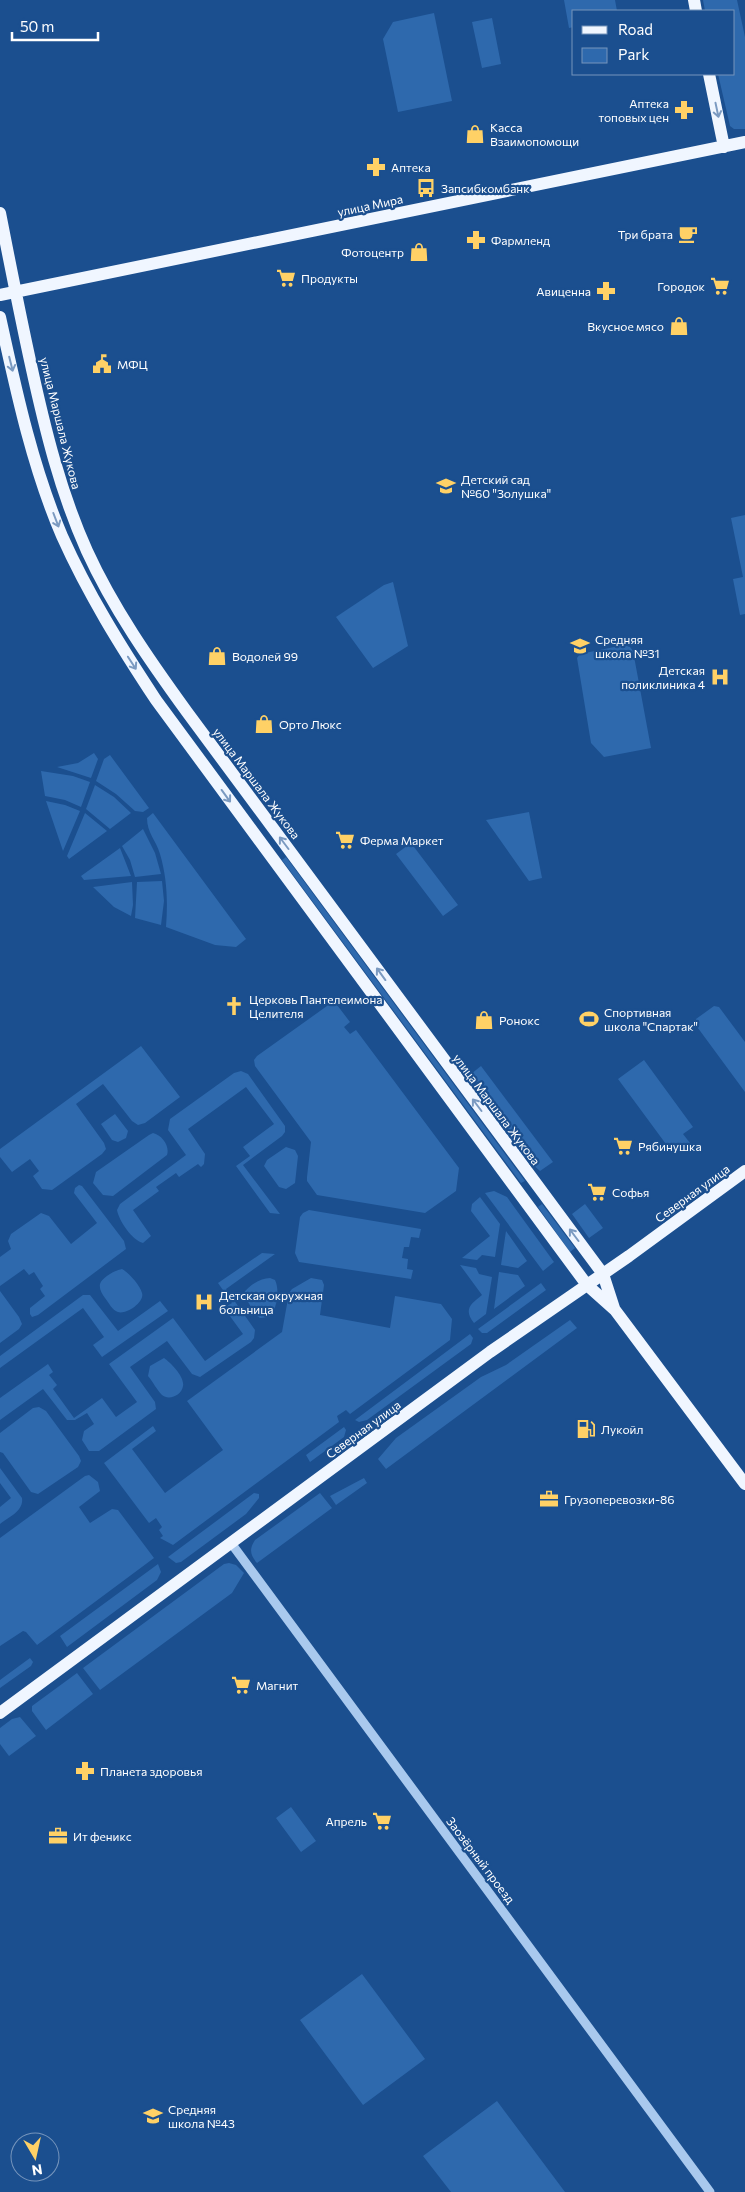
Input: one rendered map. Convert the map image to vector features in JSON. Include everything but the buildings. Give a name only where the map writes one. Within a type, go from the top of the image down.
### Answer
[{"type":"main road","points":[[709,75],[724,147]]},
{"type":"main road","name":"улица Мира","points":[[0,295],[745,142]]},
{"type":"main road","name":"улица Маршала Жукова","points":[[0,213],[52,453],[87,552],[114,603],[150,662],[603,1274],[615,1310]]},
{"type":"main road","name":"улица Маршала Жукова","points":[[0,317],[35,458],[55,517],[100,612],[134,666],[156,700],[587,1285],[615,1310],[745,1484]]},
{"type":"main road","points":[[35,458],[52,453]]},
{"type":"main road","name":"Северная улица","points":[[0,1713],[490,1352],[603,1274],[745,1171]]},
{"type":"main road","points":[[526,1202],[541,1190]]},
{"type":"street","name":"Заозёрный проезд","points":[[231,1543],[710,2192]]},
{"type":"green space","points":[[564,0],[615,0],[617,10],[572,10],[572,27],[569,28]]},
{"type":"green space","points":[[703,0],[737,0],[745,37],[745,129],[734,129],[730,126],[718,75],[735,75],[735,10],[705,10]]},
{"type":"green space","points":[[434,13],[452,101],[398,112],[383,39],[393,22]]},
{"type":"green space","points":[[492,18],[501,64],[482,68],[472,22]]},
{"type":"green space","points":[[745,515],[745,614],[740,615],[733,579],[743,577],[731,518]]},
{"type":"green space","points":[[393,582],[408,646],[373,668],[336,617],[384,585]]},
{"type":"green space","points":[[624,645],[630,647],[633,651],[651,748],[604,757],[591,743],[577,658],[580,654]]},
{"type":"green space","points":[[94,753],[98,759],[91,778],[57,767],[78,763]]},
{"type":"green space","points":[[110,755],[149,808],[143,812],[135,811],[116,794],[96,781],[104,759]]},
{"type":"green space","points":[[41,771],[73,776],[90,782],[81,807],[65,800],[45,796]]},
{"type":"green space","points":[[95,785],[114,797],[131,813],[110,829],[86,809]]},
{"type":"green space","points":[[46,801],[65,805],[80,811],[63,851]]},
{"type":"green space","points":[[529,812],[542,878],[529,881],[486,820]]},
{"type":"green space","points":[[85,813],[107,831],[69,859],[67,856]]},
{"type":"green space","points":[[153,813],[246,939],[236,947],[215,945],[166,927],[166,881],[158,849],[147,823],[147,818]]},
{"type":"green space","points":[[143,829],[155,853],[161,874],[135,877],[130,860],[122,846]]},
{"type":"green space","points":[[411,843],[458,905],[443,916],[396,854]]},
{"type":"green space","points":[[120,848],[131,876],[84,880],[81,876]]},
{"type":"green space","points":[[286,857],[525,1181],[521,1183],[282,860]]},
{"type":"green space","points":[[162,881],[164,901],[161,925],[135,918],[137,882]]},
{"type":"green space","points":[[132,882],[133,905],[131,916],[114,907],[93,887]]},
{"type":"green space","points":[[334,1001],[350,1022],[344,1027],[350,1034],[356,1030],[459,1168],[456,1191],[425,1213],[317,1195],[307,1181],[311,1142],[255,1066],[254,1060],[257,1056]]},
{"type":"green space","points":[[714,1006],[719,1007],[745,1042],[745,1092],[695,1024],[696,1019]]},
{"type":"green space","points":[[141,1046],[180,1097],[145,1123],[138,1125],[132,1121],[103,1084],[76,1104],[104,1143],[106,1149],[102,1154],[52,1190],[42,1189],[33,1176],[39,1171],[30,1159],[12,1172],[0,1157],[0,1149]]},
{"type":"green space","points":[[644,1060],[693,1127],[683,1134],[690,1143],[674,1155],[618,1079]]},
{"type":"green space","points":[[481,1066],[553,1162],[540,1171],[522,1155],[471,1085],[471,1074]]},
{"type":"green space","points":[[241,1071],[248,1074],[285,1126],[285,1132],[282,1136],[243,1165],[280,1214],[270,1213],[236,1166],[250,1156],[243,1147],[274,1124],[246,1087],[188,1129],[205,1154],[204,1164],[201,1167],[198,1164],[179,1177],[176,1173],[156,1187],[159,1191],[133,1210],[151,1236],[143,1243],[139,1241],[127,1230],[117,1210],[120,1204],[186,1155],[168,1130],[170,1119],[234,1073]]},
{"type":"green space","points":[[115,1114],[128,1131],[126,1138],[118,1142],[112,1140],[101,1124]]},
{"type":"green space","points":[[153,1133],[164,1141],[168,1152],[167,1155],[113,1196],[103,1195],[93,1183],[96,1172]]},
{"type":"green space","points":[[286,1147],[295,1150],[298,1156],[295,1183],[286,1189],[279,1187],[264,1166],[267,1160]]},
{"type":"green space","points":[[79,1185],[82,1186],[124,1241],[126,1249],[38,1315],[32,1317],[30,1308],[45,1296],[40,1289],[43,1286],[34,1272],[29,1275],[24,1269],[0,1286],[0,1257],[11,1249],[8,1241],[11,1234],[41,1213],[49,1216],[71,1244],[97,1223],[74,1193],[75,1188]]},
{"type":"green space","points":[[494,1191],[507,1197],[554,1262],[543,1271],[485,1193]]},
{"type":"green space","points":[[480,1197],[500,1224],[495,1257],[482,1255],[477,1260],[462,1258],[490,1236],[471,1211],[472,1204]]},
{"type":"green space","points":[[542,1204],[575,1248],[570,1252],[538,1207]]},
{"type":"green space","points":[[585,1204],[603,1228],[589,1238],[572,1214]]},
{"type":"green space","points":[[309,1210],[421,1229],[419,1238],[411,1237],[409,1247],[404,1247],[402,1258],[408,1259],[407,1269],[413,1270],[411,1279],[299,1262],[295,1253],[300,1217]]},
{"type":"green space","points":[[506,1231],[527,1261],[518,1268],[501,1265]]},
{"type":"green space","points":[[262,1253],[275,1254],[226,1289],[255,1330],[254,1338],[251,1342],[200,1377],[192,1374],[167,1341],[130,1367],[155,1402],[156,1409],[99,1451],[89,1451],[82,1440],[84,1431],[94,1424],[87,1413],[75,1420],[67,1420],[43,1389],[0,1420],[0,1398],[48,1364],[53,1372],[49,1375],[57,1385],[53,1389],[74,1418],[102,1398],[116,1417],[137,1402],[109,1364],[173,1318],[205,1361],[243,1334],[224,1308],[232,1303],[218,1283]]},
{"type":"green space","points":[[460,1265],[476,1268],[479,1274],[492,1277],[486,1314],[474,1323],[469,1310],[472,1304],[482,1295]]},
{"type":"green space","points":[[122,1269],[137,1283],[142,1297],[138,1304],[130,1310],[118,1312],[111,1306],[100,1290],[100,1284],[106,1276]]},
{"type":"green space","points":[[499,1272],[518,1275],[525,1286],[494,1309]]},
{"type":"green space","points":[[270,1278],[275,1280],[277,1284],[276,1305],[269,1317],[260,1318],[256,1315],[243,1294],[255,1283],[262,1279]]},
{"type":"green space","points":[[311,1278],[322,1280],[324,1285],[320,1315],[390,1328],[395,1296],[441,1304],[452,1319],[450,1340],[350,1414],[346,1410],[337,1416],[339,1422],[173,1545],[160,1538],[163,1536],[159,1530],[162,1527],[156,1518],[149,1523],[104,1463],[153,1426],[156,1431],[132,1449],[165,1493],[223,1450],[187,1401],[282,1332],[289,1293],[292,1289]]},
{"type":"green space","points":[[541,1283],[546,1290],[487,1333],[482,1333],[478,1329]]},
{"type":"green space","points":[[0,1291],[22,1324],[19,1329],[0,1343]]},
{"type":"green space","points":[[83,1295],[90,1295],[118,1331],[160,1301],[168,1311],[102,1357],[93,1345],[104,1337],[83,1308],[0,1368],[0,1356]]},
{"type":"green space","points":[[570,1320],[577,1328],[386,1469],[378,1459],[396,1438],[481,1377],[506,1365]]},
{"type":"green space","points":[[470,1334],[473,1338],[471,1344],[367,1420],[359,1422],[355,1420]]},
{"type":"green space","points":[[164,1358],[177,1370],[183,1382],[180,1392],[171,1397],[162,1395],[148,1376],[150,1366]]},
{"type":"green space","points":[[39,1407],[46,1411],[81,1461],[78,1467],[38,1494],[31,1492],[3,1453],[0,1452],[0,1433],[33,1408]]},
{"type":"green space","points":[[344,1427],[346,1430],[344,1437],[310,1462],[306,1455]]},
{"type":"green space","points":[[0,1468],[22,1498],[22,1503],[18,1510],[0,1524],[0,1507],[11,1498],[0,1483]]},
{"type":"green space","points":[[89,1475],[98,1482],[100,1491],[79,1507],[90,1523],[112,1509],[118,1510],[154,1558],[37,1645],[23,1631],[0,1646],[0,1538]]},
{"type":"green space","points":[[364,1478],[367,1483],[336,1505],[330,1496]]},
{"type":"green space","points":[[254,1493],[259,1494],[259,1498],[246,1514],[181,1562],[176,1563],[168,1557]]},
{"type":"green space","points":[[320,1493],[332,1508],[257,1563],[251,1552],[255,1540]]},
{"type":"green space","points":[[158,1564],[161,1572],[157,1580],[67,1647],[60,1636]]},
{"type":"green space","points":[[224,1564],[236,1565],[244,1573],[232,1593],[100,1690],[83,1668]]},
{"type":"green space","points":[[30,1658],[33,1662],[31,1666],[0,1688],[0,1680]]},
{"type":"green space","points":[[77,1673],[93,1694],[46,1730],[32,1711],[32,1706]]},
{"type":"green space","points":[[20,1717],[36,1736],[9,1756],[0,1744],[0,1728],[12,1719]]},
{"type":"green space","points":[[291,1807],[316,1841],[301,1852],[276,1818]]},
{"type":"green space","points":[[362,1974],[425,2059],[363,2105],[300,2020]]},
{"type":"green space","points":[[497,2101],[565,2192],[451,2192],[423,2156]]},
{"type":"place","name":"Аптека топовых цен","points":[[684,110]]},
{"type":"place","name":"Касса Взаимопомощи","points":[[475,134]]},
{"type":"place","name":"Аптека","points":[[376,167]]},
{"type":"place","name":"Запсибкомбанк","points":[[426,188]]},
{"type":"place","name":"Три брата","points":[[688,234]]},
{"type":"place","name":"Фармленд","points":[[476,240]]},
{"type":"place","name":"Фотоцентр","points":[[419,252]]},
{"type":"place","name":"Продукты","points":[[286,278]]},
{"type":"place","name":"Городок","points":[[720,286]]},
{"type":"place","name":"Авиценна","points":[[606,291]]},
{"type":"place","name":"Вкусное мясо","points":[[679,326]]},
{"type":"place","name":"МФЦ","points":[[102,364]]},
{"type":"place","name":"Детский сад №60 \"Золушка\"","points":[[446,486]]},
{"type":"place","name":"Средняя школа №31","points":[[580,646]]},
{"type":"place","name":"Водолей 99","points":[[217,656]]},
{"type":"place","name":"Детская поликлиника 4","points":[[720,677]]},
{"type":"place","name":"Орто Люкс","points":[[264,724]]},
{"type":"place","name":"Ферма Маркет","points":[[345,840]]},
{"type":"place","name":"Церковь Пантелеимона Целителя","points":[[234,1006]]},
{"type":"place","name":"Спортивная школа \"Спартак\"","points":[[589,1019]]},
{"type":"place","name":"Ронокс","points":[[484,1020]]},
{"type":"place","name":"Рябинушка","points":[[623,1146]]},
{"type":"place","name":"Софья","points":[[597,1192]]},
{"type":"place","name":"Детская окружная больница","points":[[204,1302]]},
{"type":"place","name":"Лукойл","points":[[586,1429]]},
{"type":"place","name":"Грузоперевозки-86","points":[[549,1499]]},
{"type":"place","name":"Магнит","points":[[241,1685]]},
{"type":"place","name":"Планета здоровья","points":[[85,1771]]},
{"type":"place","name":"Апрель","points":[[382,1821]]},
{"type":"place","name":"Ит феникс","points":[[58,1836]]},
{"type":"place","name":"Средняя школа №43","points":[[153,2116]]}]
